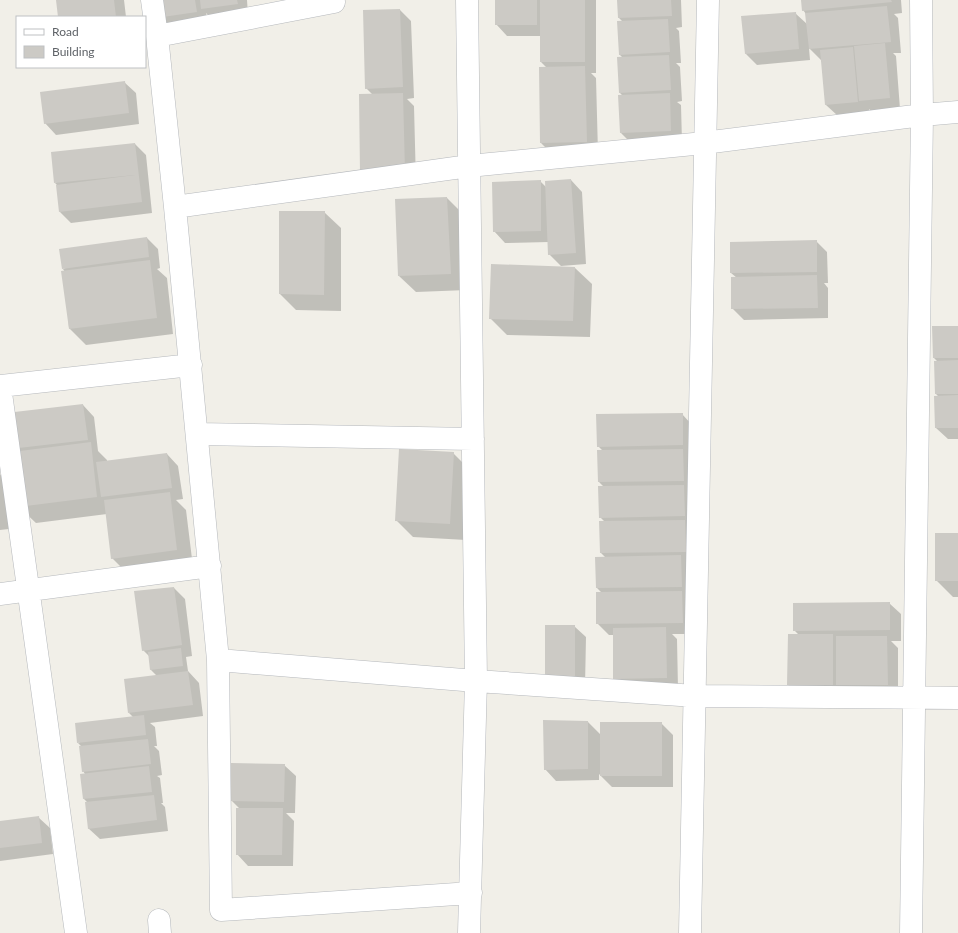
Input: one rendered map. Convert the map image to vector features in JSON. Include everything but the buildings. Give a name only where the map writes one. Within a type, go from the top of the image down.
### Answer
[{"type":"street","points":[[152,0],[191,365],[218,660],[221,910],[471,893]]},
{"type":"street","points":[[467,0],[476,681],[470,933]]},
{"type":"street","points":[[690,933],[704,143],[708,0]]},
{"type":"street","points":[[911,933],[922,115],[921,0]]},
{"type":"street","points":[[157,36],[338,1]]},
{"type":"street","points":[[175,207],[469,166],[704,143],[922,115],[958,112]]},
{"type":"street","points":[[76,933],[0,386],[191,365]]},
{"type":"street","points":[[197,434],[473,439]]},
{"type":"street","points":[[0,594],[28,589],[210,566]]},
{"type":"street","points":[[218,660],[476,681],[695,696],[958,698]]}]
